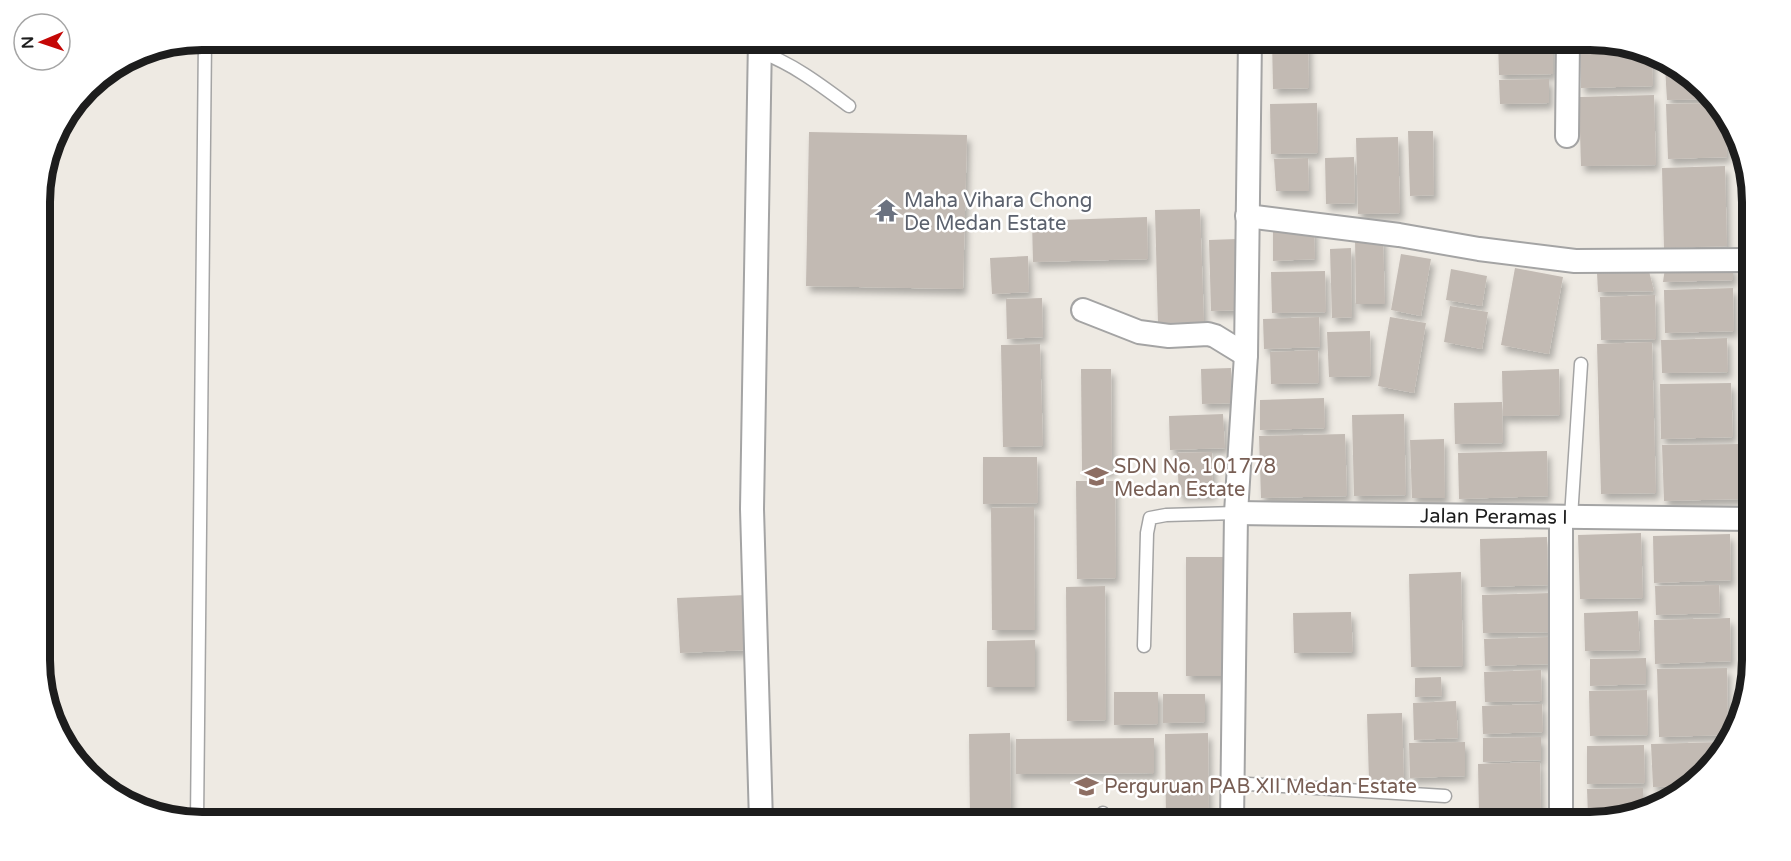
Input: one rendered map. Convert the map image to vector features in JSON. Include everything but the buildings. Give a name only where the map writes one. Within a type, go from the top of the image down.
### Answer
[{"type":"street","points":[[760,50],[752,509],[761,812]]},
{"type":"street","points":[[1232,811],[1236,513],[1246,355],[1250,50]]},
{"type":"street","points":[[1567,136],[1568,50]]},
{"type":"street","points":[[1247,216],[1399,235],[1479,249],[1575,261],[1742,260]]},
{"type":"street","points":[[1083,310],[1139,332],[1169,336],[1215,336],[1246,355]]},
{"type":"street","name":"Jalan Peramas I","points":[[1236,513],[1742,519]]},
{"type":"street","points":[[1562,811],[1566,517]]},
{"type":"lane","points":[[197,812],[205,50]]},
{"type":"lane","points":[[765,50],[849,106]]},
{"type":"lane","points":[[1566,517],[1581,364]]},
{"type":"lane","points":[[1143,646],[1147,533],[1150,518],[1166,515],[1236,513]]},
{"type":"lane","points":[[1233,783],[1445,796]]},
{"type":"place","name":"Maha Vihara Chong De Medan Estate","points":[[886,211]]},
{"type":"place","name":"SDN No. 101778 Medan Estate","points":[[1096,477]]},
{"type":"place","name":"Perguruan PAB XII Medan Estate","points":[[1086,786]]}]
